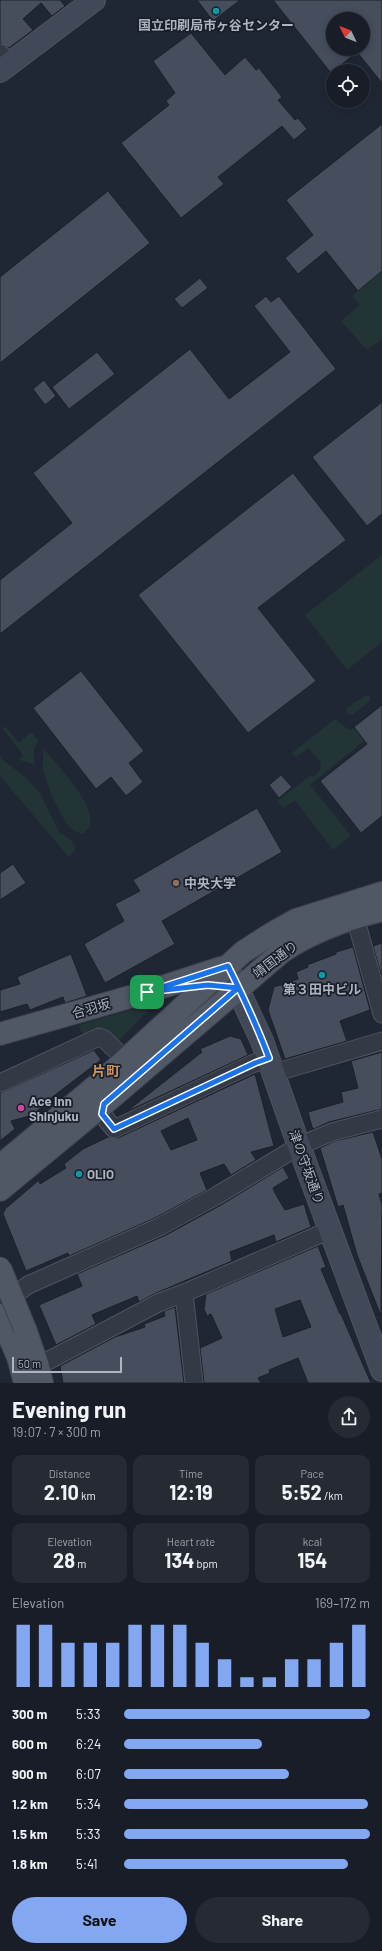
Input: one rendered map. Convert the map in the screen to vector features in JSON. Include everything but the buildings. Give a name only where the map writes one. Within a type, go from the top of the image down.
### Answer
[{"type":"main road","name":"靖国通り","points":[[0,1166],[126,1060],[228,966],[259,942],[296,920],[382,893]]},
{"type":"main road","name":"靖国通り","points":[[0,1190],[104,1104],[283,951],[300,940],[355,917],[382,910]]},
{"type":"main road","name":"合羽坂","points":[[0,1034],[147,992],[228,966]]},
{"type":"main road","points":[[147,992],[208,985],[238,988]]},
{"type":"main road","points":[[161,1028],[184,1000],[184,991],[180,988]]},
{"type":"main road","points":[[0,1268],[17,1334],[25,1383]]},
{"type":"main road","points":[[0,1315],[17,1334],[40,1374]]},
{"type":"street","points":[[3,63],[94,0]]},
{"type":"street","points":[[355,917],[382,1014]]},
{"type":"street","name":"津の守坂通り","points":[[228,966],[271,1066],[382,1370]]},
{"type":"street","points":[[0,1083],[99,1037],[104,1039],[126,1060]]},
{"type":"street","points":[[104,1104],[102,1114],[114,1129],[255,1063],[271,1066],[382,1041]]},
{"type":"street","points":[[0,1306],[28,1285],[161,1226],[216,1196],[299,1146],[332,1132],[382,1119]]},
{"type":"street","points":[[40,1374],[160,1302],[330,1230]]},
{"type":"street","points":[[184,1293],[194,1383]]},
{"type":"shaded area","points":[[382,271],[382,339],[368,349],[364,347],[341,321],[360,305],[352,296]]},
{"type":"shaded area","points":[[382,555],[382,642],[347,670],[305,615]]},
{"type":"shaded area","points":[[366,695],[370,696],[370,701],[352,715],[347,714],[346,711],[348,707]]},
{"type":"shaded area","points":[[335,719],[349,730],[354,728],[364,741],[310,785],[351,836],[333,850],[295,800],[284,808],[277,801],[311,775],[313,777],[320,770],[321,762],[308,748],[296,757],[292,753]]},
{"type":"shaded area","points":[[5,726],[19,743],[31,732],[38,740],[34,750],[34,764],[19,760],[23,755],[3,729]]},
{"type":"shaded area","points":[[43,748],[74,786],[88,808],[90,818],[89,827],[83,834],[74,831],[66,823],[51,794],[43,770]]},
{"type":"shaded area","points":[[0,755],[3,760],[25,777],[40,793],[59,832],[72,841],[76,848],[69,857],[0,776]]},
{"type":"shaded area","points":[[144,1006],[147,1012],[119,1040],[103,1029],[82,1034],[79,1025]]},
{"type":"place","name":"国立印刷局市ヶ谷センター","points":[[216,11]]},
{"type":"place","name":"中央大学","points":[[176,883]]},
{"type":"place","name":"第３田中ビル","points":[[322,975]]},
{"type":"place","name":"Ace Inn Shinjuku","points":[[21,1108]]},
{"type":"place","name":"OLIO","points":[[79,1174]]},
{"type":"district","name":"片町","points":[[106,1071]]},
{"type":"route","points":[[228,966],[249,1010],[269,1058],[255,1063],[114,1129],[102,1114],[104,1104],[238,988],[208,985],[147,992],[228,966]]}]
